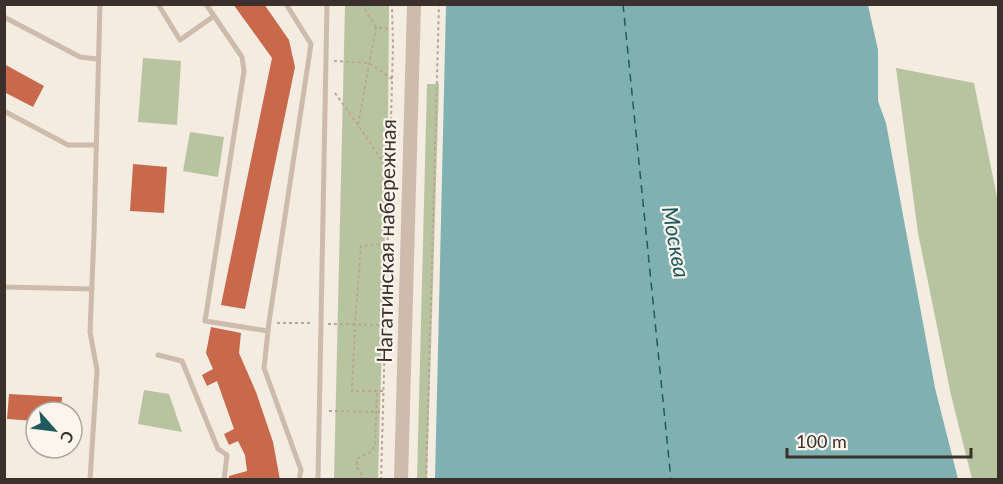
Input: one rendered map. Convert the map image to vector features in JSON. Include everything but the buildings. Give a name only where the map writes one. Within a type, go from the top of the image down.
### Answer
[{"type":"street","name":"Нагатинская набережная","points":[[401,480],[414,4]]},
{"type":"lane","points":[[90,480],[97,370],[90,332],[100,4]]},
{"type":"lane","points":[[158,4],[180,40],[214,16]]},
{"type":"lane","points":[[206,4],[242,57],[244,71],[205,321],[268,331]]},
{"type":"lane","points":[[286,4],[310,44],[264,368],[301,470],[299,480]]},
{"type":"lane","points":[[318,480],[327,4]]},
{"type":"lane","points":[[4,17],[80,57],[98,59]]},
{"type":"lane","points":[[4,111],[69,145],[96,145]]},
{"type":"lane","points":[[4,286],[92,290]]},
{"type":"lane","points":[[158,355],[183,361],[218,448],[227,455],[224,480]]},
{"type":"path","points":[[358,125],[376,27],[364,8],[366,4]]},
{"type":"path","points":[[381,480],[390,171],[392,4]]},
{"type":"path","points":[[426,480],[439,4]]},
{"type":"path","points":[[376,27],[393,29]]},
{"type":"path","points":[[326,60],[369,63],[392,79]]},
{"type":"path","points":[[326,81],[390,171]]},
{"type":"path","points":[[383,391],[352,392],[354,324],[362,246],[388,244]]},
{"type":"path","points":[[269,322],[321,323]]},
{"type":"path","points":[[333,324],[385,325]]},
{"type":"path","points":[[365,480],[356,466],[358,458],[371,452],[375,444],[377,391]]},
{"type":"path","points":[[319,411],[383,412]]},
{"type":"green space","points":[[345,5],[389,5],[388,127],[378,479],[334,479]]},
{"type":"green space","points":[[143,58],[181,61],[177,125],[138,122]]},
{"type":"green space","points":[[896,68],[974,83],[998,202],[998,479],[972,479],[951,395],[918,233]]},
{"type":"green space","points":[[427,84],[439,84],[427,479],[417,480]]},
{"type":"green space","points":[[190,132],[224,137],[218,177],[183,171]]},
{"type":"green space","points":[[144,390],[169,394],[182,432],[138,424]]},
{"type":"water","name":"Москва","points":[[446,5],[868,5],[878,50],[878,101],[886,123],[935,388],[958,479],[435,479]]},
{"type":"ferry route","points":[[623,4],[671,480]]}]
